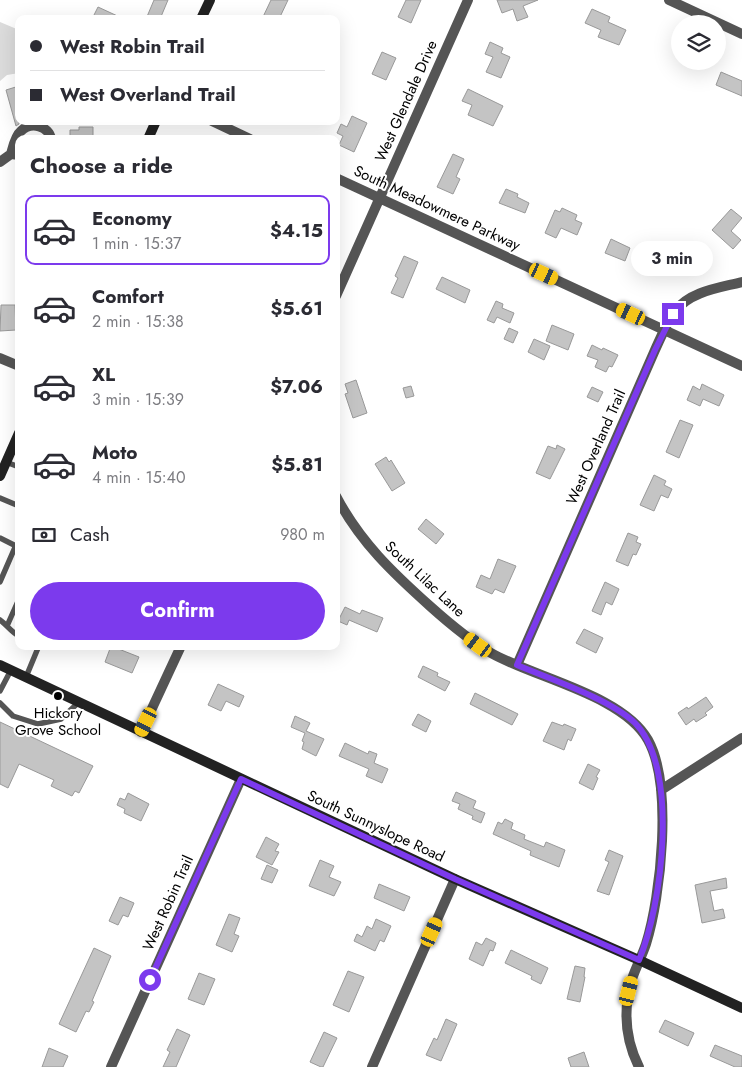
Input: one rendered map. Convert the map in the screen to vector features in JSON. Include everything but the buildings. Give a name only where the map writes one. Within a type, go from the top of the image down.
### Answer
[{"type":"street","points":[[203,15],[210,0]]},
{"type":"street","name":"West Glendale Drive","points":[[340,287],[468,0]]},
{"type":"street","points":[[669,0],[742,34]]},
{"type":"street","points":[[18,135],[21,130],[35,125],[45,129],[50,135]]},
{"type":"street","points":[[220,125],[242,135]]},
{"type":"street","points":[[0,162],[15,154]]},
{"type":"street","name":"South Meadowmere Parkway","points":[[340,180],[742,366]]},
{"type":"street","name":"West Overland Trail","points":[[517,665],[665,330],[676,310],[689,298],[742,282]]},
{"type":"street","points":[[0,358],[15,364]]},
{"type":"street","points":[[0,476],[15,442]]},
{"type":"street","name":"South Lilac Lane","points":[[340,503],[350,521],[372,550],[416,593],[478,645],[517,665],[604,703],[634,722],[651,747],[658,769],[661,790],[662,847],[657,896],[646,944],[629,991],[626,1022],[629,1044],[639,1067]]},
{"type":"street","points":[[142,732],[179,650]]},
{"type":"street","name":"South Sunnyslope Road","points":[[0,665],[455,879],[639,960],[742,1008]]},
{"type":"street","points":[[661,790],[742,738]]},
{"type":"street","name":"West Robin Trail","points":[[111,1067],[241,779]]},
{"type":"street","points":[[372,1067],[455,879]]},
{"type":"lane","points":[[6,462],[15,465]]},
{"type":"lane","points":[[0,498],[15,504]]},
{"type":"lane","points":[[0,538],[15,545]]},
{"type":"lane","points":[[0,582],[15,550]]},
{"type":"lane","points":[[7,626],[15,608]]},
{"type":"lane","points":[[0,620],[15,634]]},
{"type":"lane","points":[[26,677],[37,650]]},
{"type":"lane","points":[[0,691],[11,670]]},
{"type":"lane","points":[[0,703],[13,716],[38,724],[60,719],[79,702]]},
{"type":"shaded area","points":[[0,22],[15,28],[15,74],[7,75],[0,81]]},
{"type":"place","name":"Hickory Grove School","points":[[58,696]]},
{"type":"route","points":[[150,980],[241,779],[455,879],[639,960],[646,944],[657,896],[662,855],[661,790],[658,769],[651,747],[642,732],[627,716],[604,703],[517,665],[655,350],[673,314]]}]
